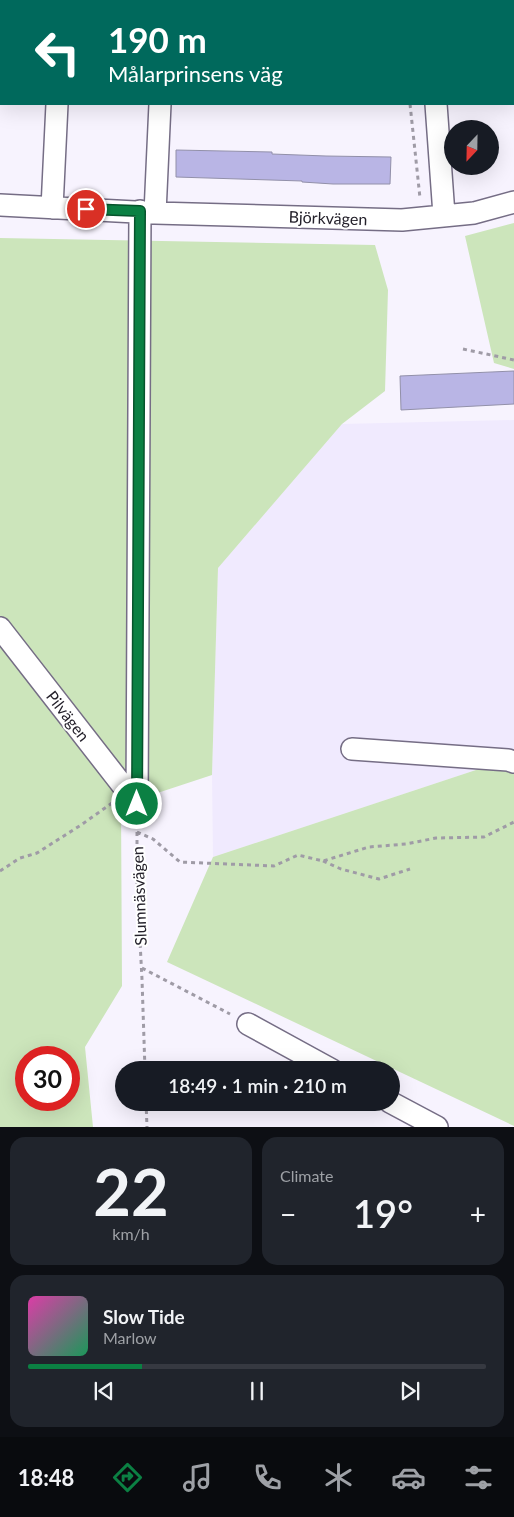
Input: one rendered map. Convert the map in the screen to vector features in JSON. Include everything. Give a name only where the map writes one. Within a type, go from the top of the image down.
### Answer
[{"type":"street","points":[[52,208],[57,105]]},
{"type":"street","points":[[132,798],[148,212],[160,105]]},
{"type":"street","points":[[436,105],[444,215]]},
{"type":"street","name":"Björkvägen","points":[[0,205],[402,220],[474,213],[514,202]]},
{"type":"street","name":"Pilvägen","points":[[0,628],[132,798]]},
{"type":"street","points":[[352,749],[508,760],[514,762]]},
{"type":"street","points":[[248,1024],[316,1061]]},
{"type":"street","points":[[400,1107],[437,1127]]},
{"type":"path","points":[[410,105],[420,198],[416,203]]},
{"type":"path","points":[[464,349],[514,360]]},
{"type":"path","points":[[0,871],[20,858],[37,853],[81,825],[132,798]]},
{"type":"path","name":"Slumnäsvägen","points":[[132,798],[137,832],[137,885],[145,1061]]},
{"type":"path","points":[[323,861],[369,847],[406,844],[436,838],[484,837],[514,822]]},
{"type":"path","points":[[137,832],[153,839],[180,862],[274,866],[298,855],[379,879],[410,869]]},
{"type":"path","points":[[142,968],[248,1024]]},
{"type":"path","points":[[146,1111],[146,1127]]},
{"type":"shaded area","points":[[514,420],[514,774],[491,765],[213,857],[212,775],[218,568],[342,424]]},
{"type":"green space","points":[[514,223],[514,369],[494,363],[465,236]]},
{"type":"green space","points":[[0,238],[375,245],[388,290],[385,391],[342,424],[218,568],[212,775],[121,805],[122,986],[85,1047],[93,1127],[0,1127]]},
{"type":"green space","points":[[491,765],[514,774],[514,1126],[400,1072],[400,1061],[376,1061],[167,962],[213,857]]},
{"type":"building","points":[[176,150],[391,157],[390,184],[333,184],[302,181],[176,177]]},
{"type":"building","points":[[514,371],[514,404],[401,410],[400,376]]},
{"type":"route","points":[[86,209],[140,211],[137,804]]}]
